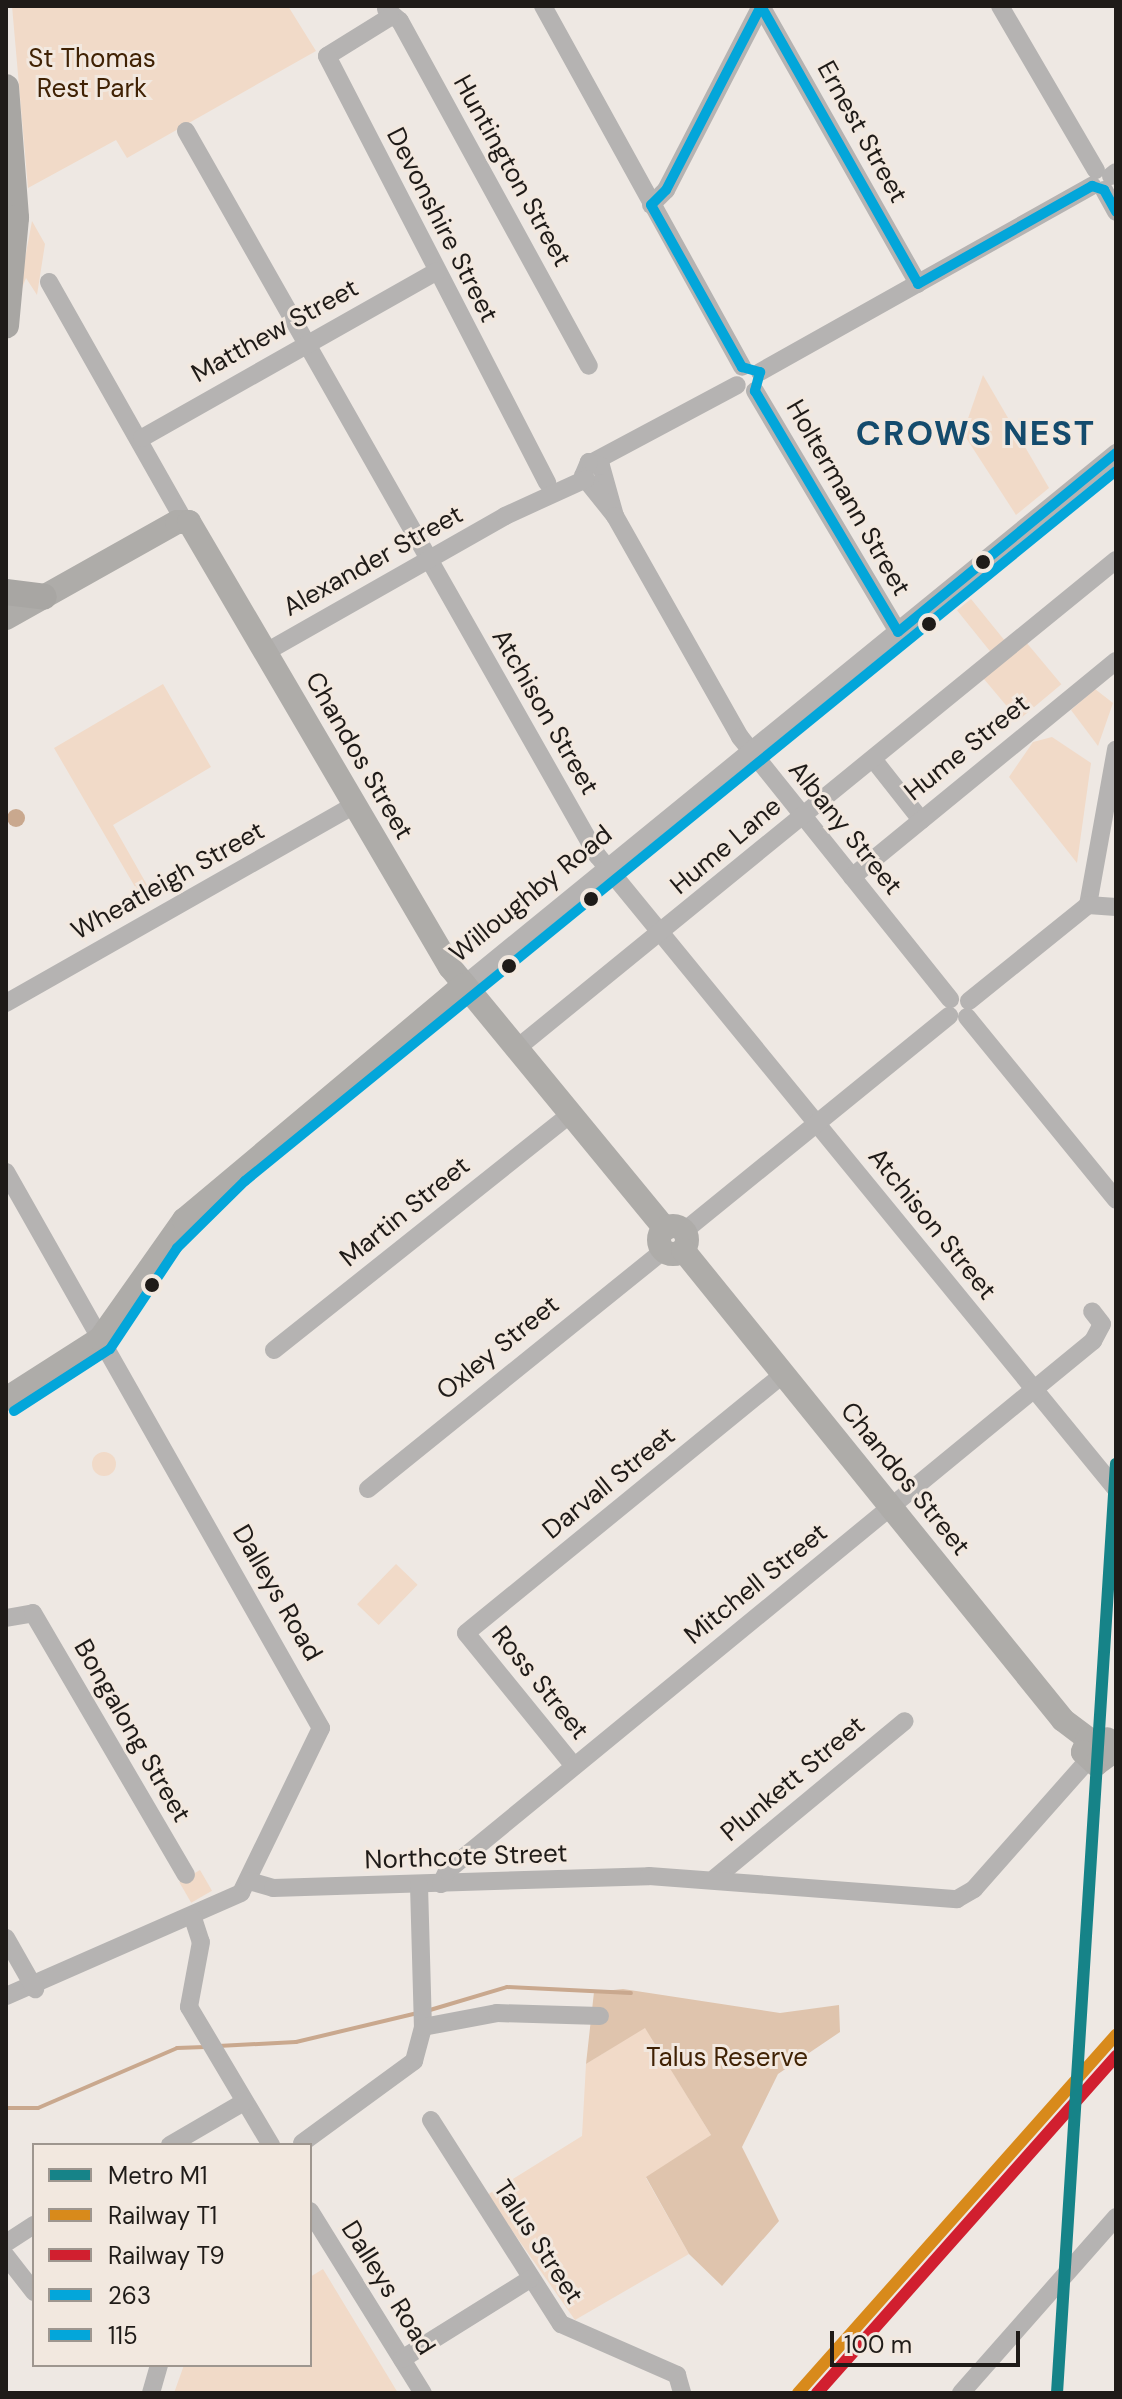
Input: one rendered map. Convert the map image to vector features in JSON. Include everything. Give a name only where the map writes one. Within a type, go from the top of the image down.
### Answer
[{"type":"highway","points":[[6,87],[16,218],[6,326]]},
{"type":"highway","points":[[6,592],[44,597]]},
{"type":"main road","points":[[6,618],[184,521]]},
{"type":"main road","name":"Chandos Street","points":[[184,521],[266,652],[464,985],[1063,1720],[1103,1750]]},
{"type":"main road","name":"Willoughby Road","points":[[6,1399],[100,1339],[174,1230],[464,985]]},
{"type":"street","points":[[543,6],[651,205],[751,369],[746,388]]},
{"type":"street","points":[[651,205],[666,190],[761,6]]},
{"type":"street","name":"Ernest Street","points":[[761,6],[918,284]]},
{"type":"street","points":[[1000,6],[1104,179],[1116,212]]},
{"type":"street","name":"Devonshire Street","points":[[387,11],[327,56],[547,483]]},
{"type":"street","name":"Huntington Street","points":[[387,11],[400,21],[589,366]]},
{"type":"street","name":"Atchison Street","points":[[186,131],[607,869],[663,932],[817,1122],[1030,1391],[1116,1489]]},
{"type":"street","points":[[751,369],[918,284],[1104,179]]},
{"type":"street","name":"Matthew Street","points":[[142,438],[436,272]]},
{"type":"street","name":"Chandos Street","points":[[49,282],[142,438],[184,521]]},
{"type":"street","name":"Alexander Street","points":[[266,652],[505,516],[593,472],[622,451],[746,388]]},
{"type":"street","name":"Holtermann Street","points":[[746,388],[898,632]]},
{"type":"street","name":"Willoughby Road","points":[[464,985],[1116,453]]},
{"type":"street","name":"Alexander Street","points":[[505,516],[547,483],[593,472]]},
{"type":"street","name":"Albany Street","points":[[593,472],[750,752],[1116,1200]]},
{"type":"street","name":"Hume Lane","points":[[516,1049],[1116,560]]},
{"type":"street","name":"Hume Street","points":[[852,877],[1116,661]]},
{"type":"street","points":[[1116,750],[1088,905],[1116,907]]},
{"type":"street","points":[[873,759],[921,820]]},
{"type":"street","name":"Wheatleigh Street","points":[[6,1003],[355,805]]},
{"type":"street","name":"Oxley Street","points":[[368,1489],[1088,905]]},
{"type":"street","name":"Martin Street","points":[[274,1350],[569,1115]]},
{"type":"street","points":[[6,1172],[100,1339]]},
{"type":"street","name":"Mitchell Street","points":[[441,1884],[447,1871],[1093,1341],[1097,1318]]},
{"type":"street","name":"Dalleys Road","points":[[100,1339],[321,1728],[249,1881]]},
{"type":"street","name":"Darvall Street","points":[[466,1633],[784,1374]]},
{"type":"street","name":"Bongalong Street","points":[[6,1618],[33,1613],[186,1875]]},
{"type":"street","name":"Ross Street","points":[[466,1633],[574,1766]]},
{"type":"street","name":"Plunkett Street","points":[[715,1878],[905,1721]]},
{"type":"street","name":"Northcote Street","points":[[249,1881],[273,1888],[715,1878],[957,1899],[974,1889],[1103,1750]]},
{"type":"street","points":[[6,1996],[35,1989],[193,1918],[231,1900],[249,1881]]},
{"type":"street","points":[[302,2143],[414,2061],[423,2027],[419,1885]]},
{"type":"street","points":[[193,1918],[201,1942],[189,2007],[270,2143]]},
{"type":"street","points":[[6,1938],[35,1989]]},
{"type":"street","points":[[423,2027],[497,2013],[600,2016]]},
{"type":"street","points":[[173,2143],[244,2102]]},
{"type":"street","name":"Talus Street","points":[[431,2120],[530,2279],[575,2336],[679,2384]]},
{"type":"street","points":[[961,2393],[1116,2217]]},
{"type":"street","name":"Dalleys Road","points":[[312,2219],[318,2243],[423,2393]]},
{"type":"street","points":[[6,2243],[32,2226]]},
{"type":"street","points":[[6,2256],[32,2289]]},
{"type":"street","points":[[402,2359],[530,2279]]},
{"type":"street","points":[[151,2393],[158,2367]]},
{"type":"green space","name":"St Thomas Rest Park","points":[[12,6],[288,6],[316,51],[127,158],[116,140],[28,188]]},
{"type":"green space","points":[[32,221],[45,244],[37,295],[26,278],[17,301]]},
{"type":"green space","points":[[983,375],[1049,488],[1016,515],[963,433]]},
{"type":"green space","points":[[971,599],[1007,643],[993,655],[957,610]]},
{"type":"green space","points":[[1026,642],[1061,684],[1018,720],[983,678]]},
{"type":"green space","points":[[163,684],[211,767],[113,825],[155,899],[145,904],[54,748]]},
{"type":"green space","points":[[1095,689],[1113,703],[1098,746],[1071,710]]},
{"type":"green space","points":[[1052,737],[1091,763],[1077,863],[1009,777],[1033,742]]},
{"type":"green space","points":[[104,1452],[113,1455],[116,1464],[113,1473],[104,1476],[95,1473],[92,1464],[95,1455]]},
{"type":"green space","points":[[396,1564],[418,1585],[379,1625],[357,1604]]},
{"type":"green space","points":[[200,1870],[212,1891],[191,1903],[179,1882]]},
{"type":"green space","name":"Talus Reserve","points":[[623,1989],[780,2013],[839,2005],[840,2032],[778,2074],[742,2147],[779,2221],[722,2286],[689,2254],[646,2177],[711,2135],[645,2028],[586,2064],[594,1992]]},
{"type":"green space","points":[[645,2027],[711,2135],[646,2178],[689,2254],[575,2320],[487,2195],[582,2136],[586,2064]]},
{"type":"green space","points":[[323,2269],[398,2393],[174,2393],[183,2367],[312,2367],[312,2276]]},
{"type":"shaded area","points":[[12,809],[20,809],[25,818],[23,825],[12,827],[7,822],[7,814]]},
{"type":"waterway","points":[[430,2010],[507,1987],[631,1993]]},
{"type":"waterway","points":[[218,2046],[296,2042],[418,2013]]},
{"type":"waterway","points":[[6,2108],[38,2108],[177,2048],[205,2047]]},
{"type":"metro line","name":"M1","points":[[1057,2393],[1116,1464]]},
{"type":"rail line","name":"T1","points":[[798,2393],[1116,2035]]},
{"type":"rail line","name":"T9","points":[[817,2393],[1116,2056]]},
{"type":"transit line","name":"263","points":[[761,6],[666,190],[651,205],[742,367],[760,372],[755,391],[898,632],[1116,453]]},
{"type":"transit line","name":"263","points":[[761,6],[918,284],[1092,186],[1104,190],[1116,212]]},
{"type":"transit line","name":"115","points":[[14,1411],[110,1349],[177,1248],[245,1181],[1116,471]]},
{"type":"district","name":"CROWS NEST","points":[[976,434]]}]
